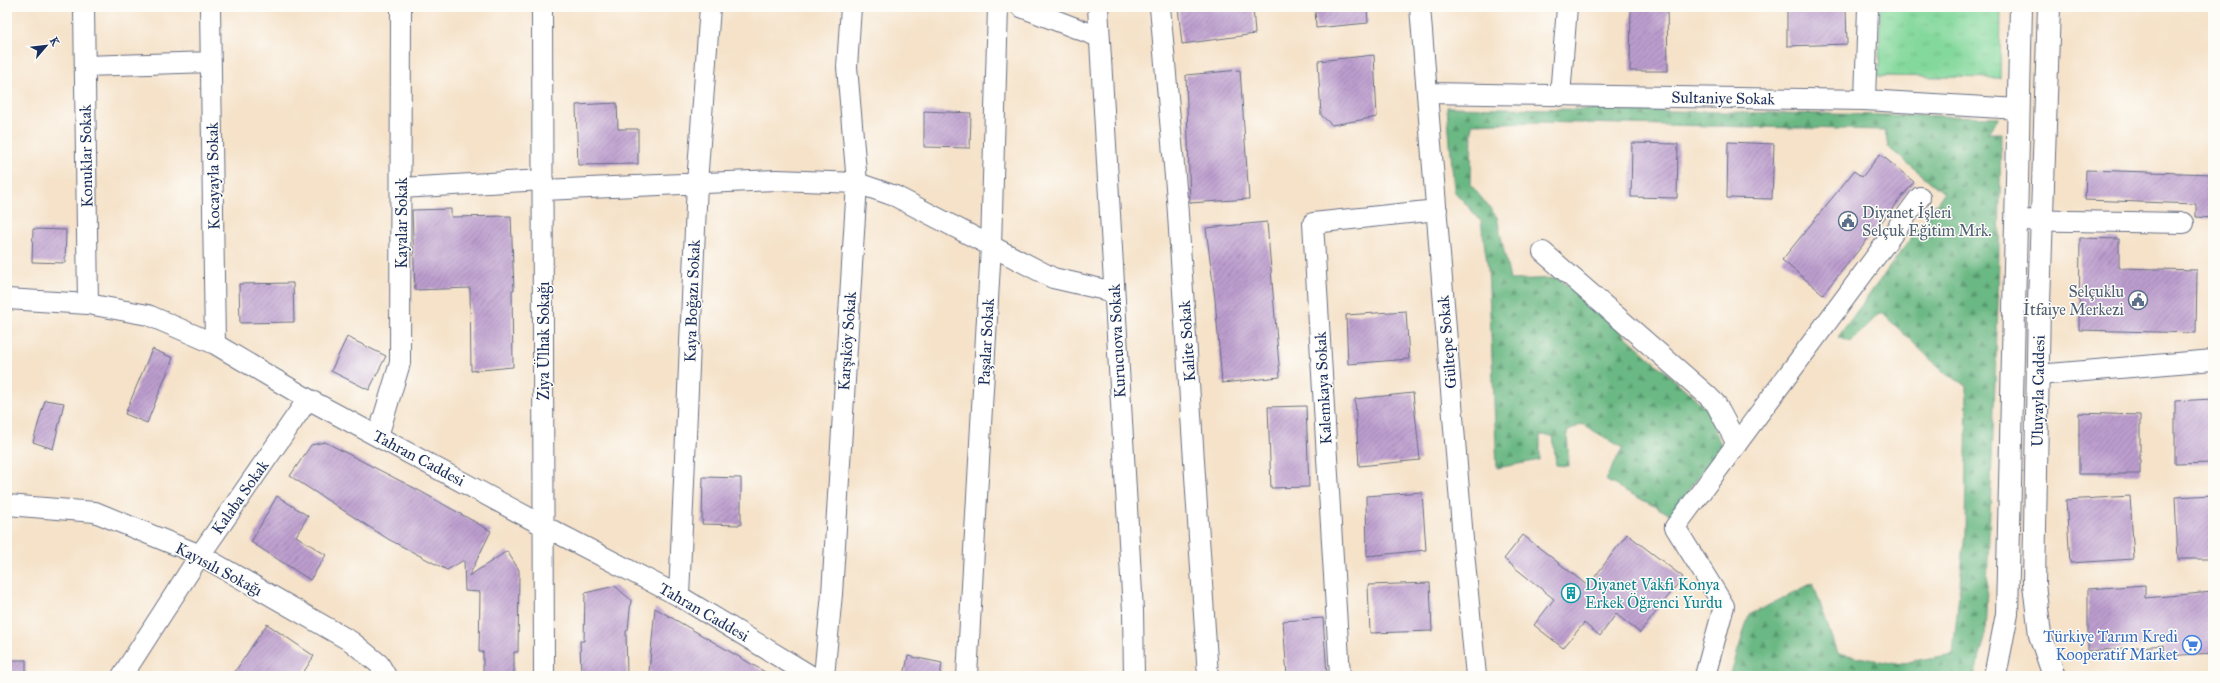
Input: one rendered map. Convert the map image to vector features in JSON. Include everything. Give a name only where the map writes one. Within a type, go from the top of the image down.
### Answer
[{"type":"main road","name":"Uluyayla Caddesi","points":[[1995,676],[2007,614],[2021,7]]},
{"type":"main road","name":"Uluyayla Caddesi","points":[[2049,7],[2042,221],[2034,584],[2040,635],[2054,676]]},
{"type":"street","name":"Konuklar Sokak","points":[[84,7],[88,304]]},
{"type":"street","name":"Kocayayla Sokak","points":[[210,7],[215,344]]},
{"type":"street","name":"Kayalar Sokak","points":[[378,436],[400,363],[401,7]]},
{"type":"street","name":"Ziya Ülhak Sokağı","points":[[542,7],[544,676]]},
{"type":"street","name":"Kaya Boğazı Sokak","points":[[679,596],[697,183],[710,7]]},
{"type":"street","name":"Karşıköy Sokak","points":[[824,676],[832,594],[857,183],[847,67],[851,7]]},
{"type":"street","name":"Paşalar Sokak","points":[[967,676],[991,246],[998,7]]},
{"type":"street","points":[[1021,7],[1099,37]]},
{"type":"street","name":"Kurucuova Sokak","points":[[1098,7],[1132,603],[1134,676]]},
{"type":"street","name":"Kalite Sokak","points":[[1160,7],[1177,199],[1208,676]]},
{"type":"street","name":"Gültepe Sokak","points":[[1420,7],[1464,552],[1476,676]]},
{"type":"street","points":[[1560,96],[1567,7]]},
{"type":"street","points":[[1865,100],[1868,7]]},
{"type":"street","points":[[85,66],[211,62]]},
{"type":"street","name":"Sultaniye Sokak","points":[[1427,93],[1865,100],[2019,109]]},
{"type":"street","points":[[401,188],[697,183],[777,180],[857,183],[895,196],[1052,278],[1114,292]]},
{"type":"street","points":[[1705,676],[1724,606],[1676,527],[1920,197]]},
{"type":"street","name":"Kalemkaya Sokak","points":[[1340,676],[1313,223],[1437,210]]},
{"type":"street","points":[[2017,220],[2184,223]]},
{"type":"street","points":[[1543,252],[1707,394],[1716,404],[1737,444]]},
{"type":"street","name":"Tahran Caddesi","points":[[7,299],[88,304],[148,315],[215,344],[308,399],[544,526],[679,596],[811,676]]},
{"type":"street","points":[[2038,375],[2213,360]]},
{"type":"street","name":"Kalaba Sokak","points":[[122,676],[200,555],[308,399]]},
{"type":"street","name":"Kayısılı Sokağı","points":[[7,505],[94,512],[200,555],[352,642],[379,664],[386,676]]},
{"type":"green space","points":[[1880,7],[2001,7],[2000,78],[1879,76]]},
{"type":"green space","points":[[1447,107],[2000,117],[1987,133],[2001,133],[1998,305],[1985,638],[1974,676],[1730,676],[1749,615],[1813,583],[1837,653],[1896,664],[1953,654],[1965,533],[1967,385],[1947,375],[1881,312],[1851,342],[1838,337],[1944,193],[1888,147],[1885,130],[1534,122],[1472,124],[1471,185],[1497,217],[1510,280],[1558,278],[1706,408],[1721,445],[1671,515],[1605,480],[1623,448],[1582,424],[1567,432],[1569,466],[1556,465],[1553,436],[1540,435],[1540,460],[1497,468],[1488,269],[1481,221],[1454,191]]},
{"type":"building","points":[[1178,7],[1253,7],[1255,34],[1182,44]]},
{"type":"building","points":[[1315,7],[1367,7],[1368,23],[1316,28]]},
{"type":"building","points":[[1631,7],[1667,7],[1668,71],[1630,71]]},
{"type":"building","points":[[1787,7],[1846,7],[1847,44],[1787,46]]},
{"type":"building","points":[[1374,55],[1377,117],[1332,125],[1321,115],[1318,61]]},
{"type":"building","points":[[1240,70],[1249,199],[1190,203],[1186,75]]},
{"type":"building","points":[[617,103],[618,129],[638,129],[638,164],[578,165],[576,105]]},
{"type":"building","points":[[924,111],[971,113],[970,148],[924,147]]},
{"type":"building","points":[[1728,142],[1774,144],[1772,199],[1727,198]]},
{"type":"building","points":[[1632,143],[1678,144],[1677,198],[1631,197]]},
{"type":"building","name":"Diyanet İşleri Selçuk Eğitim Mrk.","points":[[1880,154],[1914,182],[1823,294],[1782,260],[1854,171],[1862,177]]},
{"type":"building","points":[[2086,170],[2213,174],[2213,218],[2196,217],[2196,204],[2085,200]]},
{"type":"building","points":[[451,209],[451,217],[511,216],[514,290],[512,290],[513,367],[471,371],[470,288],[415,290],[412,210]]},
{"type":"building","points":[[1267,222],[1280,377],[1222,383],[1215,299],[1206,228]]},
{"type":"building","points":[[33,229],[66,230],[65,263],[32,262]]},
{"type":"building","name":"Selçuklu İtfaiye Merkezi","points":[[2080,238],[2119,239],[2119,268],[2197,270],[2196,333],[2079,330]]},
{"type":"building","points":[[293,283],[294,322],[240,323],[239,284]]},
{"type":"building","points":[[1406,311],[1409,359],[1348,364],[1346,315]]},
{"type":"building","points":[[347,337],[386,356],[369,390],[331,371]]},
{"type":"building","points":[[152,349],[173,358],[147,423],[125,414]]},
{"type":"building","points":[[1413,393],[1420,460],[1359,466],[1355,399]]},
{"type":"building","points":[[2213,399],[2213,463],[2175,464],[2175,401]]},
{"type":"building","points":[[45,400],[64,403],[53,449],[33,442]]},
{"type":"building","points":[[1306,406],[1309,487],[1271,488],[1268,407]]},
{"type":"building","points":[[2079,413],[2140,415],[2140,474],[2079,474]]},
{"type":"building","points":[[325,442],[418,490],[491,531],[469,576],[507,551],[519,570],[518,652],[514,652],[514,676],[483,676],[483,652],[479,652],[480,592],[465,591],[464,560],[447,570],[388,539],[290,476],[311,445]]},
{"type":"building","points":[[703,477],[741,478],[741,525],[702,524]]},
{"type":"building","points":[[1422,492],[1426,550],[1367,556],[1366,496]]},
{"type":"building","points":[[2213,495],[2213,559],[2178,559],[2175,497]]},
{"type":"building","points":[[277,496],[308,516],[296,536],[326,555],[310,580],[251,542]]},
{"type":"building","points":[[2130,496],[2134,559],[2070,563],[2066,500]]},
{"type":"building","points":[[1627,534],[1683,577],[1640,633],[1616,614],[1600,636],[1584,623],[1563,648],[1534,625],[1554,599],[1504,559],[1523,535],[1588,586]]},
{"type":"building","points":[[1430,583],[1432,631],[1370,633],[1368,585]]},
{"type":"building","points":[[2145,585],[2145,598],[2213,592],[2213,653],[2165,656],[2164,645],[2088,651],[2088,589]]},
{"type":"building","points":[[615,586],[631,600],[628,630],[626,631],[627,676],[581,676],[580,641],[584,641],[585,593]]},
{"type":"building","points":[[655,608],[772,676],[656,676],[649,672]]},
{"type":"building","points":[[1323,618],[1327,674],[1287,676],[1283,621]]},
{"type":"building","points":[[267,624],[314,656],[301,676],[232,676]]},
{"type":"building","points":[[908,656],[942,663],[940,676],[904,676]]},
{"type":"building","points":[[7,660],[26,660],[26,676],[7,676]]},
{"type":"place","name":"Diyanet İşleri Selçuk Eğitim Mrk.","points":[[1848,221]]},
{"type":"place","name":"Selçuklu İtfaiye Merkezi","points":[[2138,300]]},
{"type":"place","name":"Diyanet Vakfı Konya Erkek Öğrenci Yurdu","points":[[1571,593]]},
{"type":"place","name":"Türkiye Tarım Kredi Kooperatif Market","points":[[2192,645]]}]
